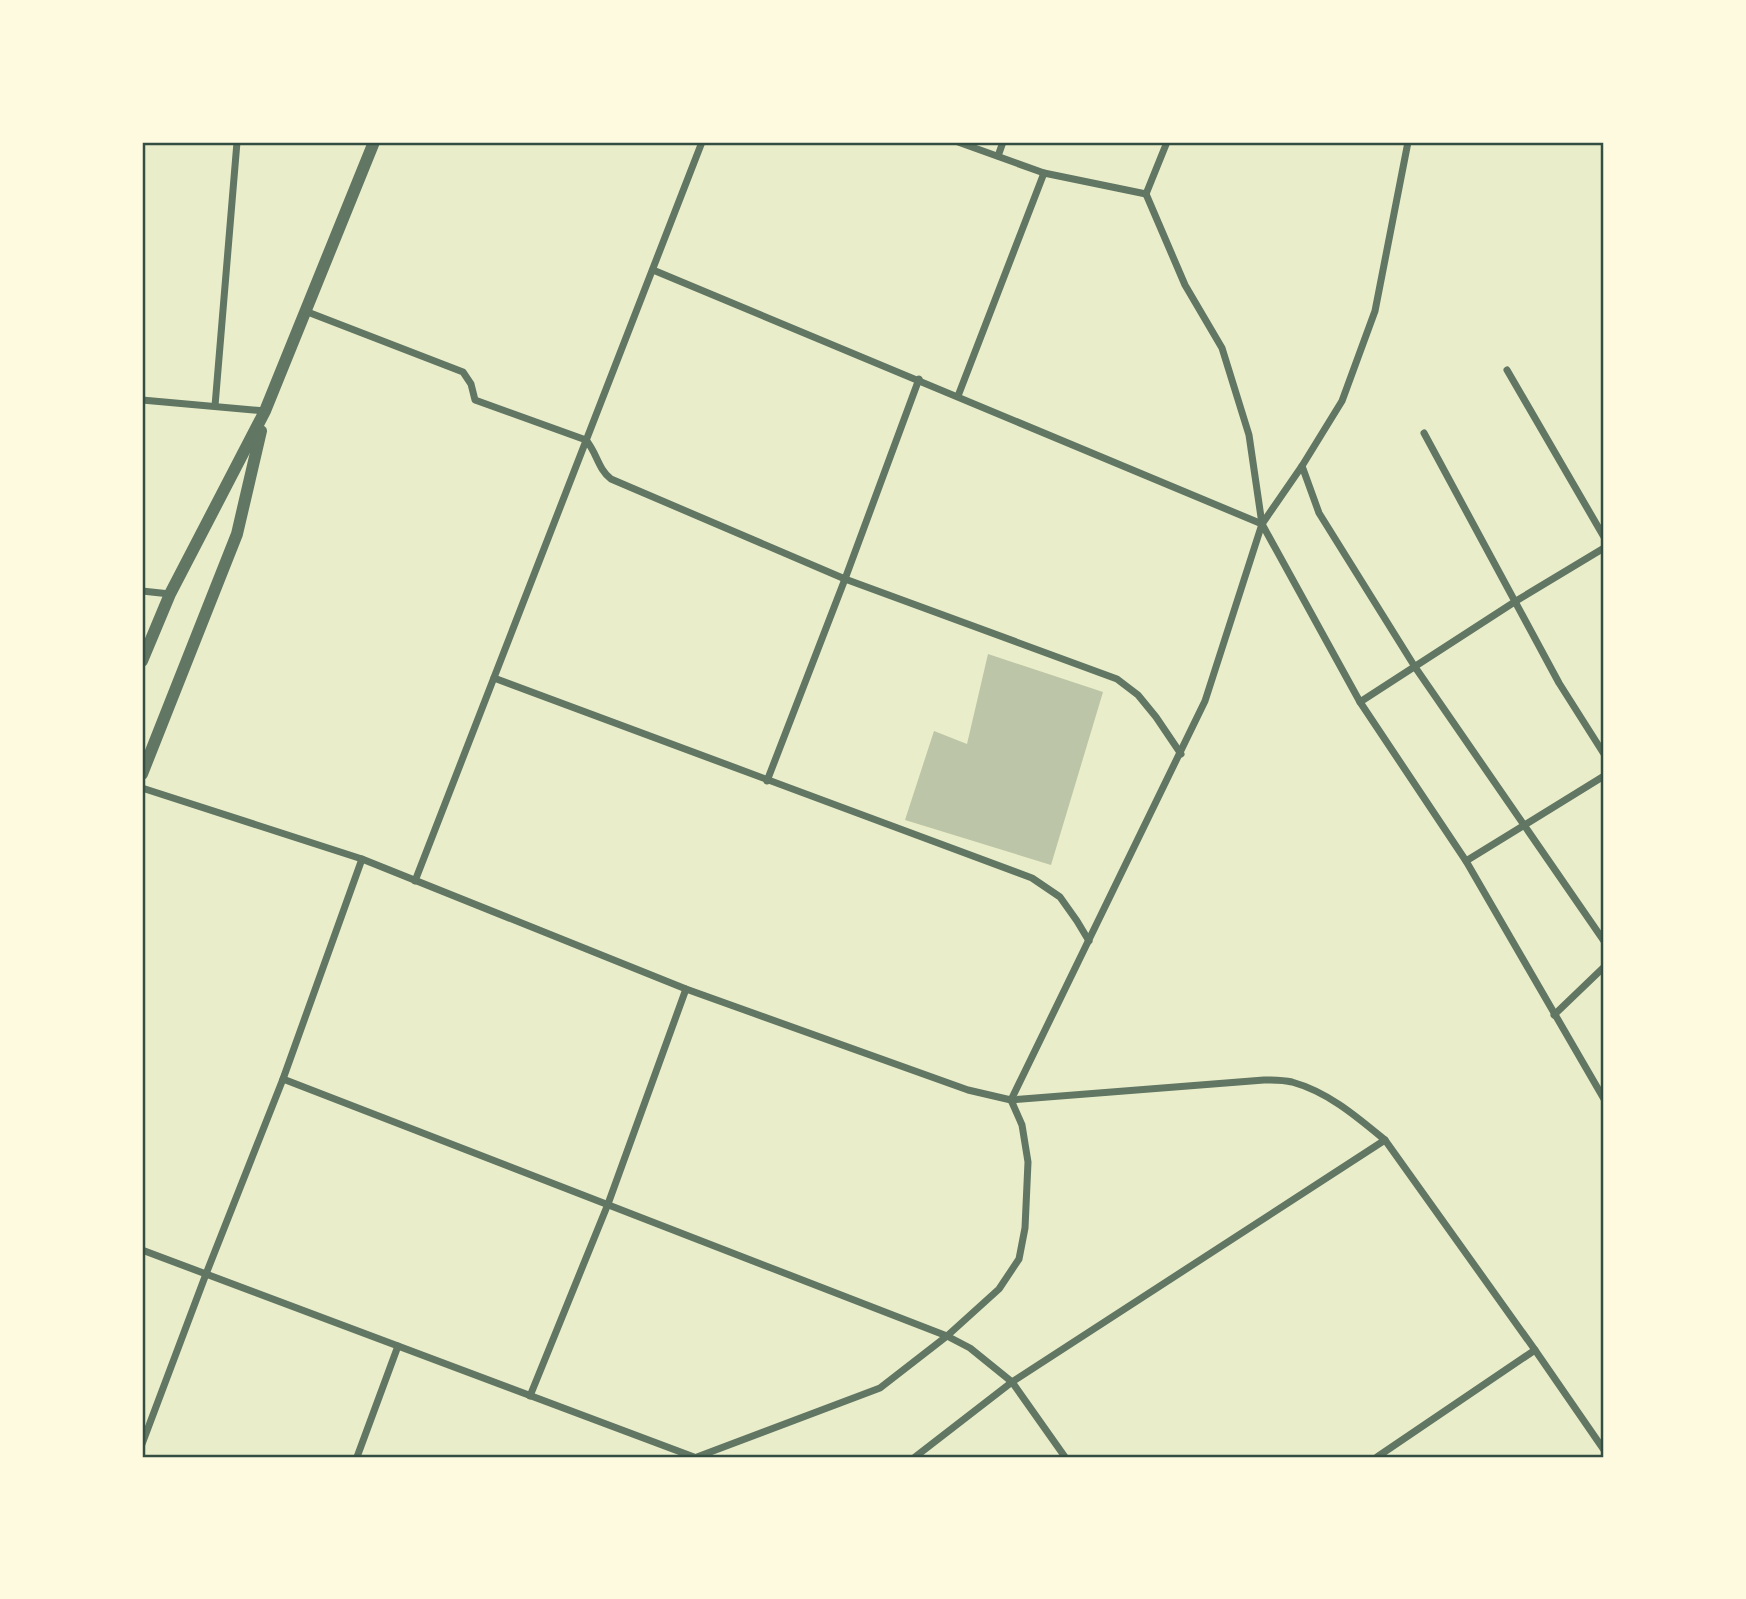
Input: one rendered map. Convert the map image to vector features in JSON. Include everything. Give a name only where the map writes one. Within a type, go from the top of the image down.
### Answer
[{"type":"street","points":[[215,406],[237,142]]},
{"type":"street","points":[[415,881],[702,142]]},
{"type":"street","points":[[958,142],[1044,173],[1146,194]]},
{"type":"street","points":[[998,156],[1003,142]]},
{"type":"street","points":[[1167,142],[1146,194],[1185,285],[1222,348],[1249,435],[1262,524],[1360,702],[1466,861],[1604,1099]]},
{"type":"street","points":[[142,1250],[696,1457],[880,1388],[947,1336],[999,1289],[1019,1259],[1025,1228],[1028,1162],[1022,1125],[1011,1100],[1205,701],[1262,524],[1342,401],[1375,311],[1408,142]]},
{"type":"street","points":[[142,661],[170,594],[265,411],[370,146]]},
{"type":"street","points":[[958,396],[1044,173]]},
{"type":"street","points":[[653,270],[1262,524]]},
{"type":"street","points":[[305,311],[463,372],[471,384],[475,400],[586,440],[601,469],[611,479],[845,579],[1117,679],[1144,702],[1181,754]]},
{"type":"street","points":[[1507,370],[1604,537]]},
{"type":"street","points":[[767,780],[919,379]]},
{"type":"street","points":[[142,400],[265,411]]},
{"type":"street","points":[[142,774],[237,534],[265,411]]},
{"type":"street","points":[[1424,433],[1559,683],[1604,754]]},
{"type":"street","points":[[1302,466],[1318,513],[1415,667],[1604,941]]},
{"type":"street","points":[[1360,702],[1516,601],[1604,548]]},
{"type":"street","points":[[142,592],[170,594]]},
{"type":"street","points":[[494,678],[1032,878],[1059,897],[1089,941]]},
{"type":"street","points":[[1466,861],[1604,776]]},
{"type":"street","points":[[142,788],[362,859],[686,989],[968,1090],[1011,1100],[1264,1080],[1290,1082],[1314,1090],[1335,1101],[1385,1140],[1604,1450]]},
{"type":"street","points":[[142,1444],[283,1079],[362,859]]},
{"type":"street","points":[[1554,1015],[1604,967]]},
{"type":"street","points":[[530,1396],[608,1204],[686,989]]},
{"type":"street","points":[[283,1079],[947,1336],[970,1348],[1012,1382],[1065,1457]]},
{"type":"street","points":[[915,1457],[1012,1382],[1385,1140]]},
{"type":"street","points":[[357,1457],[398,1346]]},
{"type":"street","points":[[1377,1457],[1535,1350]]},
{"type":"building","points":[[988,654],[1103,692],[1051,865],[905,820],[934,731],[967,744]]}]
